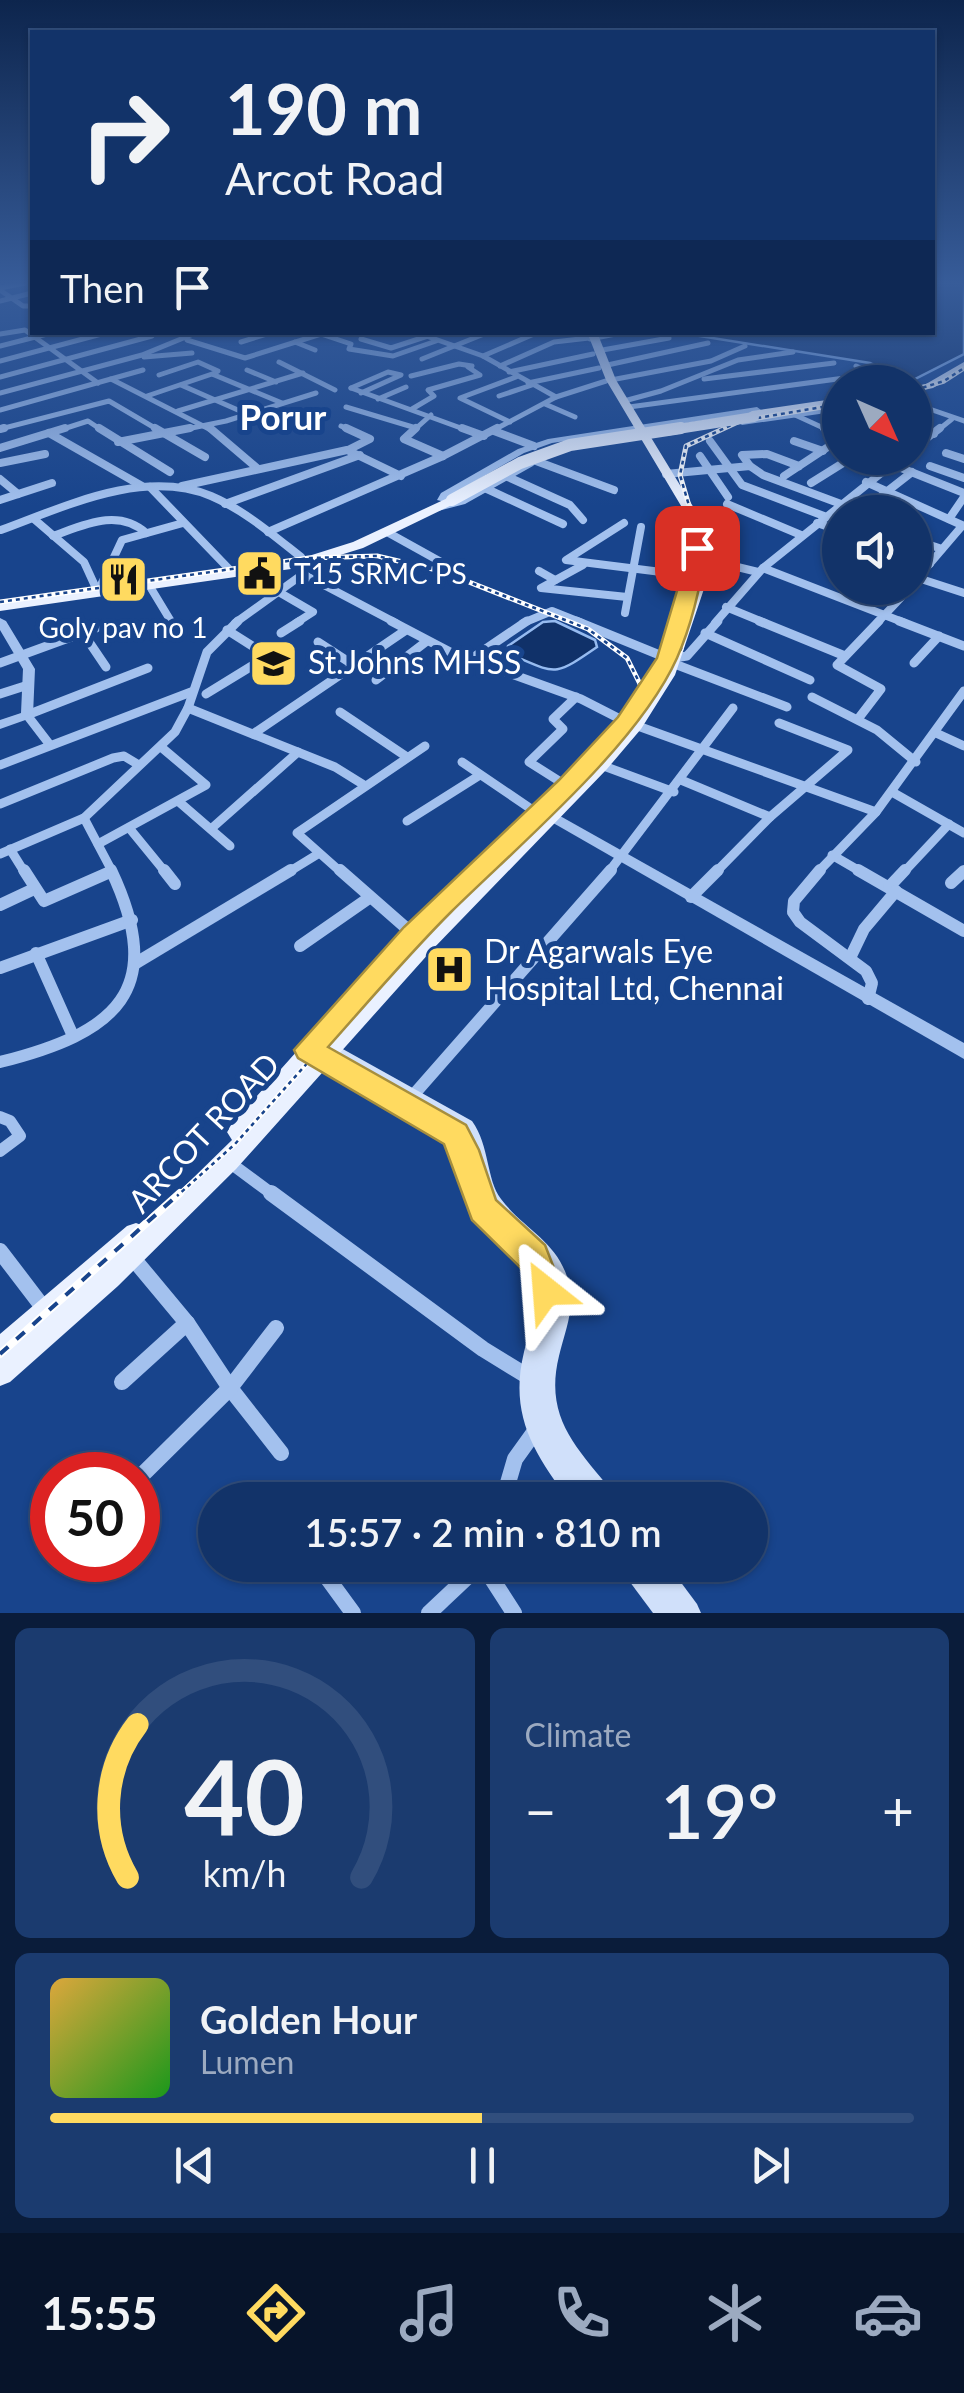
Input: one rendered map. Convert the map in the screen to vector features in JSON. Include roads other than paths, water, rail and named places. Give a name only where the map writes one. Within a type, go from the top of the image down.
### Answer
[{"type":"main road","points":[[597,356],[640,432]]},
{"type":"main road","points":[[932,383],[964,365]]},
{"type":"main road","points":[[932,388],[964,380]]},
{"type":"main road","points":[[608,381],[627,404],[640,432]]},
{"type":"main road","points":[[2,612],[98,586],[301,565],[386,532],[520,463],[570,444],[822,406]]},
{"type":"main road","name":"ARCOT ROAD","points":[[0,1372],[131,1256],[228,1161],[413,934],[601,765],[630,723],[671,660],[701,557],[699,523],[640,432]]},
{"type":"main road","name":"ARCOT ROAD","points":[[640,432],[659,477],[693,525],[701,557]]},
{"type":"main road","points":[[2,612],[229,569],[301,565],[446,501]]},
{"type":"main road","name":"ARCOT ROAD","points":[[0,1351],[201,1174],[318,1049],[504,862],[566,786],[630,723]]},
{"type":"main road","points":[[318,1049],[409,1100],[461,1141],[483,1209],[540,1268],[547,1307],[529,1407],[588,1482]]},
{"type":"main road","points":[[542,1424],[550,1454],[571,1482]]},
{"type":"main road","points":[[646,1582],[669,1613]]},
{"type":"main road","points":[[665,1582],[688,1613]]},
{"type":"street","points":[[61,356],[98,382]]},
{"type":"street","points":[[0,376],[75,356]]},
{"type":"street","points":[[0,393],[137,356]]},
{"type":"street","points":[[422,359],[429,356]]},
{"type":"street","points":[[483,356],[556,398]]},
{"type":"street","points":[[500,366],[522,356]]},
{"type":"street","points":[[510,422],[460,398],[555,356]]},
{"type":"street","points":[[499,396],[530,384],[657,356]]},
{"type":"street","points":[[268,532],[401,476],[556,398],[608,381],[722,356]]},
{"type":"street","points":[[627,404],[738,360],[764,356]]},
{"type":"street","points":[[468,367],[492,361]]},
{"type":"street","points":[[147,396],[218,371],[198,362],[159,375]]},
{"type":"street","points":[[279,362],[335,390]]},
{"type":"street","points":[[688,381],[834,362]]},
{"type":"street","points":[[411,376],[457,364],[480,374],[428,390],[434,396],[412,409]]},
{"type":"street","points":[[0,410],[143,370]]},
{"type":"street","points":[[247,370],[276,382]]},
{"type":"street","points":[[360,394],[401,375],[388,372],[351,388],[360,394],[484,436]]},
{"type":"street","points":[[177,411],[303,373]]},
{"type":"street","points":[[212,374],[283,404]]},
{"type":"street","points":[[111,378],[208,426],[257,468]]},
{"type":"street","points":[[627,404],[822,381]]},
{"type":"street","points":[[181,385],[248,414]]},
{"type":"street","points":[[378,399],[406,387]]},
{"type":"street","points":[[118,442],[208,426],[313,394],[327,402]]},
{"type":"street","points":[[0,429],[106,401],[205,457]]},
{"type":"street","points":[[545,404],[575,418]]},
{"type":"street","points":[[640,432],[536,461],[462,502],[446,501],[444,495],[534,446],[593,434],[640,432],[822,406]]},
{"type":"street","points":[[346,407],[416,428]]},
{"type":"street","points":[[688,425],[822,407]]},
{"type":"street","points":[[932,411],[964,421]]},
{"type":"street","points":[[793,414],[822,427]]},
{"type":"street","points":[[431,415],[405,440],[443,456]]},
{"type":"street","points":[[934,434],[952,420]]},
{"type":"street","points":[[0,448],[88,421],[170,472]]},
{"type":"street","points":[[176,487],[347,450],[370,440],[341,426]]},
{"type":"street","points":[[494,431],[534,446]]},
{"type":"street","points":[[49,433],[146,487],[229,569]]},
{"type":"street","points":[[593,434],[601,443]]},
{"type":"street","points":[[794,441],[822,451]]},
{"type":"street","points":[[671,660],[687,656],[760,570],[821,519],[742,485],[710,442]]},
{"type":"street","points":[[347,450],[401,476]]},
{"type":"street","points":[[784,476],[822,451]]},
{"type":"street","points":[[946,453],[964,460]]},
{"type":"street","points":[[0,463],[44,454]]},
{"type":"street","points":[[799,466],[767,454],[742,455],[762,476],[822,501]]},
{"type":"street","points":[[225,504],[360,455]]},
{"type":"street","points":[[700,456],[728,501],[802,536]]},
{"type":"street","points":[[536,461],[614,490]]},
{"type":"street","points":[[666,474],[750,466]]},
{"type":"street","points":[[932,467],[964,478]]},
{"type":"street","points":[[811,484],[825,475]]},
{"type":"street","points":[[853,495],[876,475]]},
{"type":"street","points":[[884,495],[908,475]]},
{"type":"street","points":[[919,475],[964,495],[949,519]]},
{"type":"street","points":[[508,477],[570,505],[584,520]]},
{"type":"street","points":[[0,479],[18,494]]},
{"type":"street","points":[[0,500],[52,482]]},
{"type":"street","points":[[866,482],[891,490],[963,526],[932,562]]},
{"type":"street","points":[[2,530],[146,487],[199,492],[268,532],[301,565],[427,641],[576,697],[630,723],[876,812]]},
{"type":"street","points":[[488,489],[563,524]]},
{"type":"street","points":[[34,518],[84,562],[98,586]]},
{"type":"street","points":[[53,536],[114,518],[131,520],[146,533]]},
{"type":"street","points":[[98,586],[122,540],[183,523]]},
{"type":"street","points":[[624,523],[566,558],[584,564],[697,577]]},
{"type":"street","points":[[625,613],[630,569],[641,527]]},
{"type":"street","points":[[386,532],[450,567]]},
{"type":"street","points":[[932,546],[942,550]]},
{"type":"street","points":[[701,557],[760,570],[964,646]]},
{"type":"street","points":[[584,564],[537,589],[627,597]]},
{"type":"street","points":[[110,872],[52,900],[42,899],[5,852],[84,818],[161,747],[188,708],[190,692],[207,652],[226,630],[277,591],[301,565]]},
{"type":"street","points":[[539,571],[555,580]]},
{"type":"street","points":[[932,584],[964,593]]},
{"type":"street","points":[[150,585],[173,626]]},
{"type":"street","points":[[277,591],[313,612],[281,632]]},
{"type":"street","points":[[858,718],[882,691],[838,670],[837,666],[895,605]]},
{"type":"street","points":[[726,607],[845,656]]},
{"type":"street","points":[[471,659],[534,615],[552,611],[787,706]]},
{"type":"street","points":[[2,612],[29,668],[26,716],[50,745]]},
{"type":"street","points":[[0,663],[96,628]]},
{"type":"street","points":[[206,694],[268,656],[226,630]]},
{"type":"street","points":[[253,734],[406,630]]},
{"type":"street","points":[[82,633],[106,668]]},
{"type":"street","points":[[705,633],[810,680]]},
{"type":"street","points":[[914,663],[940,636]]},
{"type":"street","points":[[376,680],[427,641]]},
{"type":"street","points":[[318,642],[355,666]]},
{"type":"street","points":[[0,725],[148,668]]},
{"type":"street","points":[[0,694],[28,685]]},
{"type":"street","points":[[868,999],[871,980],[850,956],[800,922],[793,912],[794,901],[832,854],[876,812],[960,703],[964,691]]},
{"type":"street","points":[[0,765],[190,692]]},
{"type":"street","points":[[812,696],[890,738],[916,762]]},
{"type":"street","points":[[566,786],[529,762],[563,729],[553,719],[576,697]]},
{"type":"street","points":[[188,708],[335,767],[364,785]]},
{"type":"street","points":[[409,1100],[622,857],[734,708]]},
{"type":"street","points":[[340,712],[407,757]]},
{"type":"street","points":[[691,897],[770,817],[848,748],[779,723]]},
{"type":"street","points":[[936,733],[964,746]]},
{"type":"street","points":[[413,934],[297,833],[425,746]]},
{"type":"street","points":[[98,844],[206,785],[161,747]]},
{"type":"street","points":[[212,828],[298,752]]},
{"type":"street","points":[[0,804],[112,758],[124,756],[139,765]]},
{"type":"street","points":[[462,762],[545,815],[964,1052]]},
{"type":"street","points":[[601,765],[674,792]]},
{"type":"street","points":[[407,821],[480,775]]},
{"type":"street","points":[[681,780],[770,817]]},
{"type":"street","points":[[892,792],[964,833]]},
{"type":"street","points":[[178,800],[230,846]]},
{"type":"street","points":[[0,1062],[73,1036],[120,1001],[132,982],[136,963],[132,920],[84,818]]},
{"type":"street","points":[[850,956],[893,889],[949,824]]},
{"type":"street","points":[[130,829],[175,884]]},
{"type":"street","points":[[136,963],[318,854]]},
{"type":"street","points":[[832,854],[964,931]]},
{"type":"street","points":[[952,883],[964,871]]},
{"type":"street","points":[[0,904],[34,889]]},
{"type":"street","points":[[300,946],[369,898]]},
{"type":"street","points":[[0,968],[132,920]]},
{"type":"street","points":[[36,953],[73,1036]]},
{"type":"street","points":[[0,1117],[7,1118],[20,1136],[0,1151]]},
{"type":"street","points":[[228,1161],[483,1349],[534,1380]]},
{"type":"street","points":[[0,1251],[46,1312]]},
{"type":"street","points":[[131,1256],[187,1323],[230,1388],[282,1453]]},
{"type":"street","points":[[122,1382],[187,1323]]},
{"type":"street","points":[[160,1458],[230,1388],[276,1328]]},
{"type":"street","points":[[508,1482],[515,1458],[542,1424]]},
{"type":"street","points":[[330,1582],[353,1613]]},
{"type":"street","points":[[429,1613],[463,1582]]},
{"type":"street","points":[[493,1582],[514,1613]]},
{"type":"water","points":[[828,356],[960,356],[932,370],[932,365],[874,365]]},
{"type":"water","points":[[555,621],[595,640],[597,647],[571,664],[554,669],[507,653],[508,646],[543,622]]},
{"type":"railway","points":[[932,385],[964,368]]},
{"type":"railway","points":[[640,711],[681,649],[701,566],[697,533],[680,475],[686,446],[740,421],[822,407]]},
{"type":"railway","points":[[0,602],[309,558],[377,556],[441,571],[588,629],[627,658],[641,686],[635,715],[590,769],[412,946],[235,1144],[177,1196]]},
{"type":"railway","points":[[0,1354],[180,1193]]},
{"type":"place","name":"T15 SRMC PS","points":[[259,574]]},
{"type":"place","name":"Goly pav no 1","points":[[123,580]]},
{"type":"place","name":"St.Johns MHSS","points":[[273,663]]},
{"type":"place","name":"Dr Agarwals Eye Hospital Ltd, Chennai","points":[[449,970]]},
{"type":"district","name":"Porur","points":[[283,418]]}]
